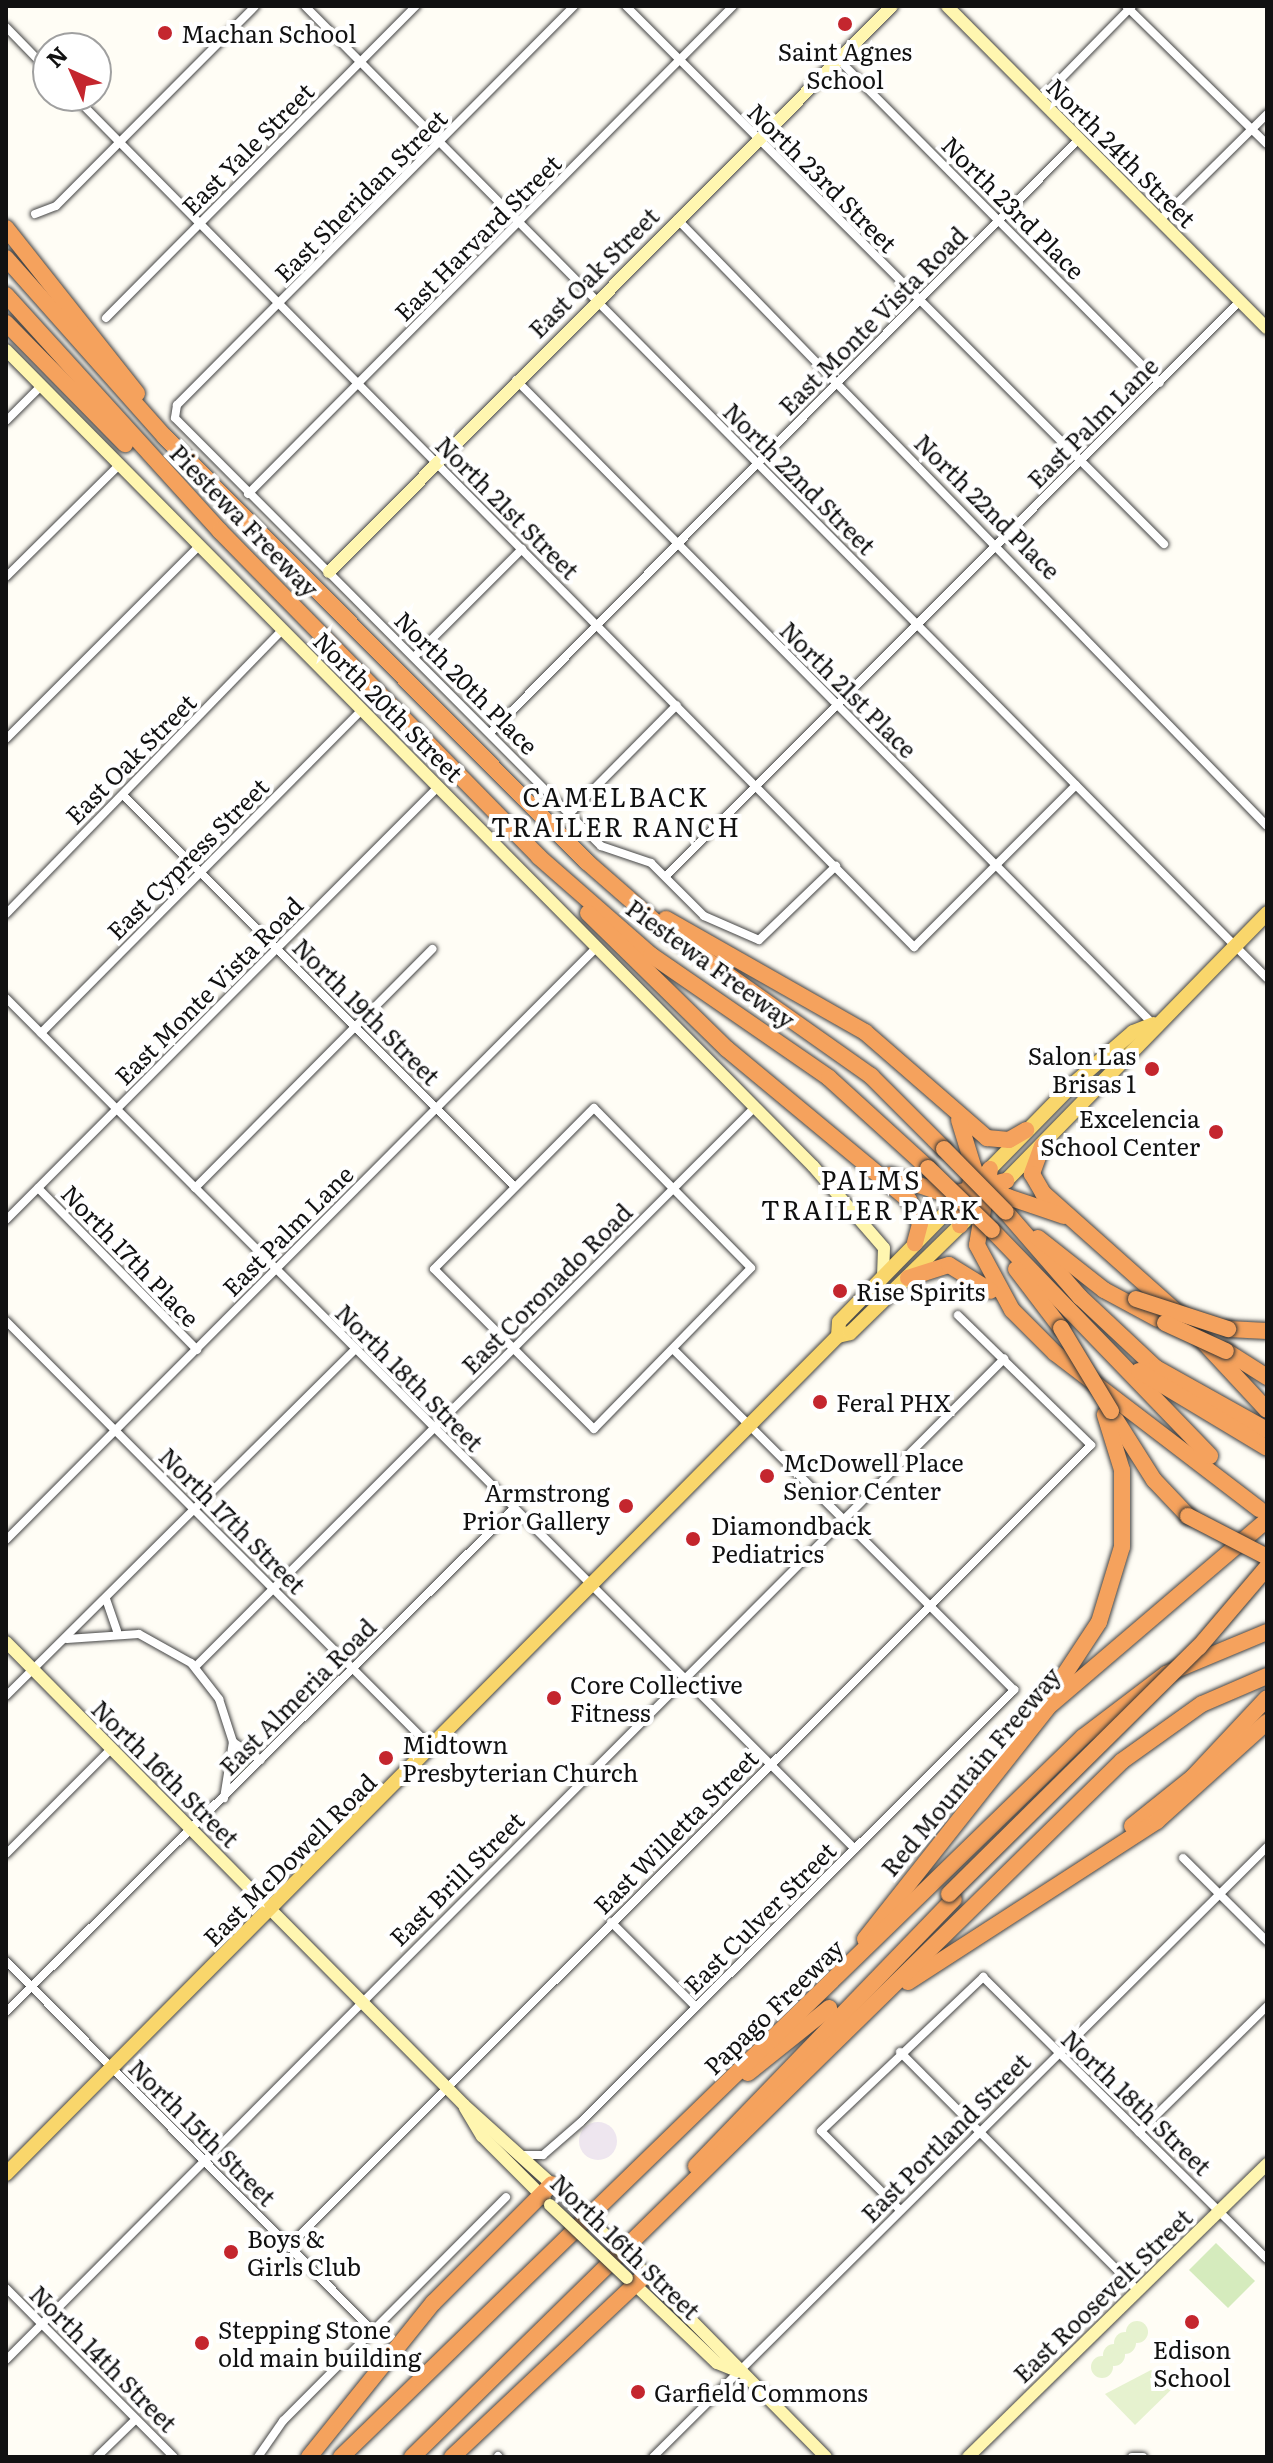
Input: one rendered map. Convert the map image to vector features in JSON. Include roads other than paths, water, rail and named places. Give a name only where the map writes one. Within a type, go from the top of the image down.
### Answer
[{"type":"highway","points":[[6,228],[240,512]]},
{"type":"highway","name":"Piestewa Freeway","points":[[6,258],[240,512],[617,890],[855,1063],[944,1149],[1156,1368],[1267,1430]]},
{"type":"highway","name":"Piestewa Freeway","points":[[6,295],[220,531],[539,857],[651,955],[829,1078],[992,1230],[1053,1303]]},
{"type":"highway","points":[[6,323],[220,531]]},
{"type":"highway","points":[[539,857],[651,977],[839,1144],[915,1207],[915,1243]]},
{"type":"highway","points":[[617,890],[865,1032],[993,1141],[1026,1130]]},
{"type":"highway","points":[[951,1108],[971,1147],[979,1256],[1012,1310]]},
{"type":"highway","points":[[839,1144],[916,1189],[973,1197],[1069,1218]]},
{"type":"highway","points":[[1042,1146],[1033,1166],[1035,1183],[1069,1218],[1164,1296],[1267,1410]]},
{"type":"highway","points":[[960,1225],[990,1169]]},
{"type":"highway","points":[[973,1197],[1006,1181]]},
{"type":"highway","points":[[1006,1212],[1060,1256],[1158,1319],[1226,1351],[1267,1377]]},
{"type":"highway","points":[[1060,1256],[1136,1299],[1228,1329],[1267,1331]]},
{"type":"highway","points":[[908,1278],[958,1267],[1012,1310],[1055,1353],[1264,1516]]},
{"type":"highway","points":[[1053,1303],[1264,1516]]},
{"type":"highway","points":[[1015,1745],[1099,1622],[1118,1566],[1125,1507],[1115,1442],[1060,1328],[1053,1303]]},
{"type":"highway","points":[[1053,1303],[1150,1381],[1267,1448]]},
{"type":"highway","points":[[1060,1328],[1170,1499],[1211,1532],[1267,1557]]},
{"type":"highway","name":"Red Mountain Freeway","points":[[838,1976],[1015,1745],[1104,1653],[1243,1540],[1264,1516]]},
{"type":"highway","points":[[649,2222],[822,2031],[1181,1665],[1267,1567]]},
{"type":"highway","points":[[715,2095],[780,2053],[952,1896],[1131,1728],[1267,1579]]},
{"type":"highway","name":"Papago Freeway","points":[[341,2457],[1127,1700],[1166,1674],[1267,1632]]},
{"type":"highway","points":[[412,2457],[1122,1761],[1202,1704],[1267,1676]]},
{"type":"highway","points":[[1046,1893],[1193,1777],[1267,1698]]},
{"type":"highway","points":[[882,1996],[1157,1821],[1267,1722]]},
{"type":"highway","points":[[309,2457],[433,2303],[551,2194]]},
{"type":"highway","points":[[452,2457],[636,2276]]},
{"type":"main road","points":[[990,1169],[1026,1130],[1119,1043],[1154,1024],[1267,913]]},
{"type":"main road","points":[[1006,1181],[1143,1045],[1154,1024]]},
{"type":"main road","name":"East McDowell Road","points":[[838,1336],[839,1322],[883,1274],[915,1243],[973,1197]]},
{"type":"main road","name":"East McDowell Road","points":[[6,2174],[752,1427],[838,1336],[908,1278],[960,1225]]},
{"type":"street","points":[[35,214],[56,206],[255,6]]},
{"type":"street","name":"North 22nd Street","points":[[305,6],[1267,978]]},
{"type":"street","name":"East Yale Street","points":[[106,318],[416,6]]},
{"type":"street","name":"East Sheridan Street","points":[[174,411],[574,6]]},
{"type":"street","name":"North 23rd Street","points":[[626,6],[918,302],[1164,544]]},
{"type":"street","name":"East Harvard Street","points":[[248,494],[733,6]]},
{"type":"street","name":"East Oak Street","points":[[329,572],[516,380],[892,6]]},
{"type":"street","name":"North 24th Street","points":[[947,6],[1267,328]]},
{"type":"street","points":[[1040,100],[1129,7],[1267,144]]},
{"type":"street","points":[[6,27],[32,54]]},
{"type":"street","name":"North 23rd Place","points":[[839,60],[1160,383]]},
{"type":"street","name":"North 21st Street","points":[[90,112],[914,947],[995,866]]},
{"type":"street","points":[[1160,220],[1267,114]]},
{"type":"street","name":"East Monte Vista Road","points":[[490,733],[1079,139]]},
{"type":"street","name":"North 22nd Place","points":[[677,219],[1267,826]]},
{"type":"street","name":"East Palm Lane","points":[[666,876],[1240,301]]},
{"type":"street","name":"North 20th Street","points":[[6,350],[755,1107],[871,1229],[888,1255],[883,1274]]},
{"type":"street","name":"North 21st Place","points":[[516,380],[1154,1024]]},
{"type":"street","points":[[6,421],[41,386]]},
{"type":"street","name":"North 20th Place","points":[[174,411],[248,494],[601,846],[639,857],[666,876],[704,916],[759,940],[836,866]]},
{"type":"street","points":[[6,577],[119,465]]},
{"type":"street","points":[[6,739],[199,546]]},
{"type":"street","points":[[414,657],[522,549]]},
{"type":"street","name":"East Oak Street","points":[[6,914],[282,630]]},
{"type":"street","points":[[569,814],[677,705]]},
{"type":"street","name":"East Cypress Street","points":[[41,1033],[361,711]]},
{"type":"street","points":[[995,866],[1076,785]]},
{"type":"street","name":"East Monte Vista Road","points":[[6,1220],[438,787]]},
{"type":"street","name":"North 19th Street","points":[[123,795],[515,1187]]},
{"type":"street","name":"East Palm Lane","points":[[6,1540],[596,948]]},
{"type":"street","points":[[195,1188],[432,949]]},
{"type":"street","name":"North 18th Street","points":[[6,998],[855,1849]]},
{"type":"street","name":"East Coronado Road","points":[[195,1667],[755,1107]]},
{"type":"street","points":[[594,1108],[751,1268],[594,1429],[434,1269],[515,1187],[594,1108]]},
{"type":"street","name":"North 17th Place","points":[[38,1188],[197,1350]]},
{"type":"street","points":[[958,1315],[1004,1359]]},
{"type":"street","name":"North 17th Street","points":[[6,1321],[432,1748]]},
{"type":"street","points":[[6,1696],[356,1349]]},
{"type":"street","points":[[673,1349],[930,1605]]},
{"type":"street","name":"East Willetta Street","points":[[288,2247],[1091,1445],[1004,1359]]},
{"type":"street","name":"East Brill Street","points":[[6,2360],[1004,1359]]},
{"type":"street","name":"East Almeria Road","points":[[6,2012],[513,1509]]},
{"type":"street","points":[[106,1599],[117,1631]]},
{"type":"street","name":"East Culver Street","points":[[524,2155],[547,2152],[1014,1690],[930,1605]]},
{"type":"street","points":[[66,1639],[117,1631],[153,1639],[195,1667],[219,1699],[233,1742],[224,1798]]},
{"type":"street","name":"North 16th Street","points":[[6,1642],[446,2088],[524,2155],[551,2194]]},
{"type":"street","points":[[233,1742],[261,1760]]},
{"type":"street","points":[[6,1854],[111,1749]]},
{"type":"street","name":"East Portland Street","points":[[653,2457],[899,2209],[1267,1847]]},
{"type":"street","points":[[1183,1858],[1267,1941]]},
{"type":"street","points":[[611,1922],[696,2007]]},
{"type":"street","name":"North 15th Street","points":[[6,1961],[373,2331]]},
{"type":"street","name":"North 18th Street","points":[[900,2052],[978,1977],[1267,2259]]},
{"type":"street","points":[[1139,2132],[1267,2006]]},
{"type":"street","points":[[899,2209],[821,2131],[900,2052],[1138,2291]]},
{"type":"street","name":"North 16th Street","points":[[464,2105],[482,2136],[551,2194],[636,2276],[717,2363],[737,2371],[817,2454]]},
{"type":"street","name":"East Roosevelt Street","points":[[968,2457],[1267,2164]]},
{"type":"street","points":[[258,2457],[274,2431],[506,2197]]},
{"type":"street","name":"North 14th Street","points":[[6,2288],[174,2457]]},
{"type":"street","points":[[97,2457],[136,2419]]},
{"type":"place","name":"Saint Agnes School","points":[[845,24]]},
{"type":"place","name":"Machan School","points":[[165,33]]},
{"type":"place","name":"Salon Las Brisas 1","points":[[1152,1069]]},
{"type":"place","name":"Excelencia School Center","points":[[1216,1132]]},
{"type":"place","name":"Rise Spirits","points":[[840,1291]]},
{"type":"place","name":"Feral PHX","points":[[820,1402]]},
{"type":"place","name":"McDowell Place Senior Center","points":[[767,1476]]},
{"type":"place","name":"Armstrong Prior Gallery","points":[[626,1506]]},
{"type":"place","name":"Diamondback Pediatrics","points":[[693,1539]]},
{"type":"place","name":"Core Collective Fitness","points":[[554,1698]]},
{"type":"place","name":"Midtown Presbyterian Church","points":[[386,1758]]},
{"type":"place","name":"Boys & Girls Club","points":[[231,2252]]},
{"type":"place","name":"Edison School","points":[[1192,2322]]},
{"type":"place","name":"Stepping Stone old main building","points":[[202,2343]]},
{"type":"place","name":"Garfield Commons","points":[[638,2392]]},
{"type":"district","name":"CAMELBACK TRAILER RANCH","points":[[616,811]]},
{"type":"district","name":"PALMS TRAILER PARK","points":[[871,1194]]}]
